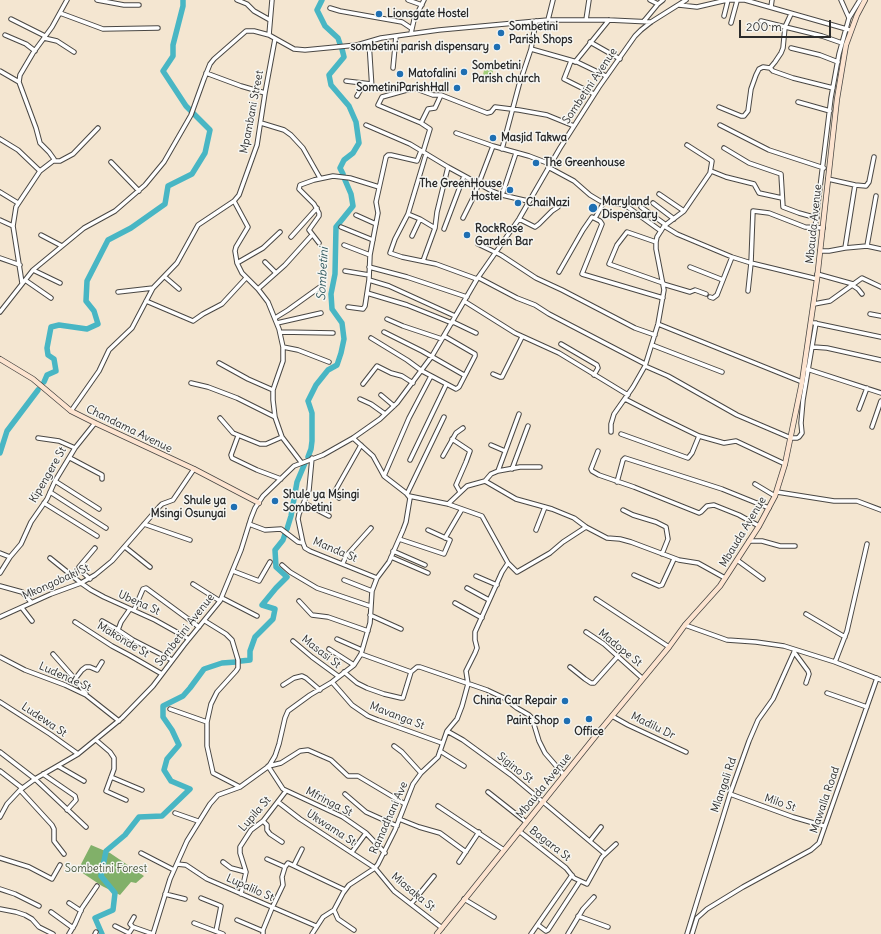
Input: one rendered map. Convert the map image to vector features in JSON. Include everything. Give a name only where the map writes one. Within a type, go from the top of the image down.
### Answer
[{"type":"street","points":[[53,162],[54,159],[52,156],[40,143],[19,82],[20,75],[67,0]]},
{"type":"street","points":[[97,0],[139,6]]},
{"type":"street","points":[[237,0],[247,4],[270,20]]},
{"type":"street","points":[[269,35],[272,0]]},
{"type":"street","points":[[408,0],[422,5]]},
{"type":"street","points":[[411,33],[414,20],[424,0]]},
{"type":"street","points":[[548,20],[553,0]]},
{"type":"street","points":[[586,20],[589,0]]},
{"type":"street","points":[[650,0],[658,4]]},
{"type":"street","points":[[644,21],[663,0]]},
{"type":"street","name":"Sombetini Avenue","points":[[0,815],[10,800],[21,789],[43,774],[78,754],[119,721],[154,686],[172,660],[221,600],[233,571],[249,524],[263,496],[289,470],[301,462],[330,451],[353,438],[394,406],[413,383],[432,356],[478,278],[518,219],[549,166],[606,76],[620,59],[635,36],[650,22],[686,0]]},
{"type":"street","points":[[678,5],[705,6],[727,0],[750,1],[848,30]]},
{"type":"street","points":[[724,16],[727,0]]},
{"type":"street","points":[[771,7],[772,0]]},
{"type":"street","points":[[841,0],[849,18]]},
{"type":"street","points":[[815,228],[833,88],[838,62],[842,43],[848,30],[849,18],[860,0]]},
{"type":"street","name":"Mbauda Avenue","points":[[437,934],[642,678],[725,578],[759,526],[776,494],[785,464],[802,382],[807,369],[829,169],[841,70],[848,30],[865,0]]},
{"type":"street","points":[[731,23],[737,1]]},
{"type":"street","points":[[330,8],[402,22],[411,28]]},
{"type":"street","points":[[60,13],[103,29],[158,28]]},
{"type":"street","points":[[770,68],[778,58],[783,48],[785,27],[791,14]]},
{"type":"street","points":[[11,19],[45,37],[57,41],[74,52]]},
{"type":"street","points":[[0,312],[33,270],[84,228],[115,211],[145,185],[164,162],[191,115],[206,72],[214,59],[243,32],[250,30],[269,35],[294,49],[301,50],[357,45],[411,33],[548,20],[650,22]]},
{"type":"street","points":[[594,94],[564,78],[573,61],[609,20]]},
{"type":"street","points":[[502,149],[514,109],[519,85],[531,50],[536,21]]},
{"type":"street","points":[[761,21],[822,36],[842,43]]},
{"type":"street","points":[[5,35],[26,44],[35,51]]},
{"type":"street","points":[[393,68],[396,36]]},
{"type":"street","name":"Mpambani Street","points":[[71,411],[99,370],[109,350],[135,324],[154,288],[177,263],[199,223],[234,201],[239,195],[254,156],[275,39]]},
{"type":"street","points":[[357,96],[361,89],[372,89],[369,42]]},
{"type":"street","points":[[590,42],[620,59]]},
{"type":"street","points":[[791,48],[820,55],[838,62]]},
{"type":"street","points":[[531,50],[573,61],[606,76]]},
{"type":"street","points":[[719,106],[744,116],[748,111],[751,89],[759,69],[763,67],[770,68],[773,71],[793,78],[833,88]]},
{"type":"street","points":[[0,71],[19,82]]},
{"type":"street","points":[[206,72],[241,86],[265,93]]},
{"type":"street","points":[[346,81],[371,84]]},
{"type":"street","points":[[574,126],[547,115],[514,109],[495,107],[491,112],[487,112],[441,95],[433,95],[412,88],[383,97],[378,105],[421,123],[430,130],[408,214],[395,238],[390,253],[452,269],[478,278],[517,298],[535,305],[556,318],[668,376],[737,415],[791,438],[799,437],[802,433],[801,423],[803,400],[807,369],[813,347],[813,323],[881,337]]},
{"type":"street","points":[[421,123],[428,109],[435,108],[441,95]]},
{"type":"street","points":[[798,102],[830,111]]},
{"type":"street","points":[[261,123],[284,130],[291,135],[303,148],[320,178]]},
{"type":"street","points":[[720,124],[769,150],[829,169]]},
{"type":"street","points":[[366,125],[396,137],[478,184],[502,195],[528,201]]},
{"type":"street","points":[[51,298],[23,281],[13,226],[18,203],[40,171],[53,162],[60,161],[73,154],[98,128]]},
{"type":"street","points":[[456,133],[516,153],[549,166],[574,181],[590,195],[604,202],[625,205],[661,231]]},
{"type":"street","points":[[0,139],[18,150],[40,171]]},
{"type":"street","points":[[611,432],[611,424],[614,414],[628,395],[645,365],[658,324],[663,298],[663,284],[656,242],[665,226],[684,211],[711,171],[712,161],[687,145]]},
{"type":"street","points":[[463,218],[472,201],[493,146]]},
{"type":"street","points":[[724,148],[749,163],[781,174],[782,204],[785,208],[816,218]]},
{"type":"street","points":[[348,307],[360,309],[364,308],[369,280],[370,256],[378,212],[376,202],[388,154],[415,161],[423,152]]},
{"type":"street","points":[[502,195],[516,153]]},
{"type":"street","points":[[828,179],[864,186],[869,182],[874,157]]},
{"type":"street","points":[[111,162],[139,191]]},
{"type":"street","points":[[423,261],[435,228],[437,212],[448,167]]},
{"type":"street","points":[[711,171],[726,177],[754,184],[759,193],[782,198]]},
{"type":"street","points":[[319,243],[309,232],[309,228],[319,216],[317,208],[299,187],[320,178],[333,176],[346,177],[379,187]]},
{"type":"street","points":[[444,229],[464,176]]},
{"type":"street","points":[[845,248],[855,185]]},
{"type":"street","points":[[0,192],[18,203]]},
{"type":"street","points":[[659,194],[684,211]]},
{"type":"street","points":[[867,246],[876,196]]},
{"type":"street","points":[[234,201],[248,227],[236,247],[235,251],[237,263],[242,273],[258,289],[268,302],[277,323],[283,347],[284,361],[273,390],[275,417],[282,437],[301,462]]},
{"type":"street","points":[[595,218],[604,202]]},
{"type":"street","points":[[653,202],[674,218]]},
{"type":"street","points":[[518,219],[535,227],[558,207]]},
{"type":"street","points":[[641,207],[677,234],[732,257],[817,279]]},
{"type":"street","points":[[291,237],[317,208]]},
{"type":"street","points":[[748,291],[751,263],[753,211],[769,213],[799,225],[822,228]]},
{"type":"street","points":[[408,214],[435,228]]},
{"type":"street","points":[[356,215],[376,224]]},
{"type":"street","points":[[559,272],[591,216],[602,224],[582,274],[663,298]]},
{"type":"street","points":[[412,236],[420,219]]},
{"type":"street","points":[[0,220],[13,226]]},
{"type":"street","points":[[342,227],[373,240]]},
{"type":"street","points":[[237,263],[263,248],[280,232]]},
{"type":"street","points":[[656,242],[627,232],[618,245],[609,264],[663,284],[690,292],[695,290],[706,294]]},
{"type":"street","points":[[41,235],[62,246]]},
{"type":"street","points":[[258,289],[276,274],[312,235]]},
{"type":"street","points":[[478,244],[496,252],[536,278],[635,328],[655,335]]},
{"type":"street","points":[[344,245],[370,256]]},
{"type":"street","points":[[820,251],[867,246],[881,249]]},
{"type":"street","points":[[710,297],[713,298],[717,295],[732,257]]},
{"type":"street","points":[[0,258],[20,265]]},
{"type":"street","points":[[265,262],[276,274]]},
{"type":"street","points":[[370,267],[408,277],[467,297]]},
{"type":"street","points":[[690,267],[723,280]]},
{"type":"street","points":[[33,270],[60,283]]},
{"type":"street","points":[[345,271],[369,275]]},
{"type":"street","points":[[818,274],[853,284],[862,294]]},
{"type":"street","points":[[165,277],[179,288]]},
{"type":"street","points":[[146,301],[196,321],[203,314],[222,304],[246,278]]},
{"type":"street","points":[[814,304],[830,301],[842,294],[862,278],[881,286]]},
{"type":"street","points":[[369,280],[389,286],[456,316]]},
{"type":"street","points":[[275,318],[320,287]]},
{"type":"street","points":[[118,292],[154,288]]},
{"type":"street","points":[[367,292],[407,305],[476,333]]},
{"type":"street","points":[[464,301],[522,337],[559,353],[628,395]]},
{"type":"street","points":[[0,303],[4,306]]},
{"type":"street","points":[[277,323],[321,313]]},
{"type":"street","points":[[870,314],[881,316]]},
{"type":"street","points":[[371,338],[408,360],[431,376],[457,389],[475,354],[443,337],[403,326],[387,319]]},
{"type":"street","points":[[658,324],[802,382]]},
{"type":"street","points":[[280,332],[333,332]]},
{"type":"street","points":[[384,332],[432,356],[464,375]]},
{"type":"street","points":[[494,374],[502,377],[522,337]]},
{"type":"street","points":[[561,344],[597,365],[598,368],[594,375]]},
{"type":"street","points":[[652,345],[722,372]]},
{"type":"street","points":[[283,347],[298,350],[329,362]]},
{"type":"street","points":[[813,347],[827,348],[881,360]]},
{"type":"street","name":"Chandama Avenue","points":[[0,359],[34,379],[71,411],[194,469],[259,503]]},
{"type":"street","points":[[219,363],[248,379],[273,390]]},
{"type":"street","points":[[363,384],[377,366],[413,383]]},
{"type":"street","points":[[807,369],[881,393]]},
{"type":"street","points":[[384,476],[409,418],[431,376]]},
{"type":"street","points":[[191,383],[208,387],[237,398],[275,417]]},
{"type":"street","points":[[410,460],[446,384]]},
{"type":"street","points":[[859,409],[867,388]]},
{"type":"street","points":[[381,395],[394,406]]},
{"type":"street","points":[[360,399],[371,404],[385,414]]},
{"type":"street","points":[[625,399],[699,436],[724,443],[736,441],[785,464]]},
{"type":"street","points":[[872,427],[881,401]]},
{"type":"street","points":[[498,471],[519,414]]},
{"type":"street","points":[[134,917],[130,924],[133,927],[153,934],[165,894],[189,836],[212,801],[218,795],[240,787],[268,766],[275,756],[286,713],[292,707],[332,682],[354,665],[362,652],[368,631],[372,591],[377,578],[387,565],[405,526],[408,495],[444,417]]},
{"type":"street","points":[[220,418],[238,436],[263,445],[282,437]]},
{"type":"street","name":"Kipengere St","points":[[0,573],[23,540],[31,522],[44,503],[55,481],[75,448],[95,423]]},
{"type":"street","points":[[512,469],[528,426]]},
{"type":"street","points":[[443,456],[456,432],[463,428]]},
{"type":"street","points":[[621,434],[688,458],[692,453],[699,436]]},
{"type":"street","points":[[238,436],[231,455],[232,458],[281,479]]},
{"type":"street","points":[[38,438],[59,441],[75,448]]},
{"type":"street","points":[[353,438],[373,456],[384,476],[408,495],[448,504],[484,518],[508,563],[515,572],[519,572],[550,553],[563,542],[586,527]]},
{"type":"street","points":[[452,439],[470,451],[456,485],[460,492]]},
{"type":"street","points":[[339,498],[334,490],[361,445]]},
{"type":"street","points":[[491,446],[505,451]]},
{"type":"street","points":[[598,451],[591,468],[592,471],[599,476],[645,491],[699,513],[707,506],[714,505],[739,515],[759,526]]},
{"type":"street","points":[[70,458],[102,475],[102,478]]},
{"type":"street","name":"Manda St","points":[[312,458],[310,485],[298,519],[305,548],[377,578]]},
{"type":"street","points":[[617,482],[623,460],[625,458],[722,489],[769,508]]},
{"type":"street","points":[[448,504],[467,486],[485,481],[491,474],[498,471],[540,467]]},
{"type":"street","name":"Mkongobaki St","points":[[0,617],[22,608],[31,602],[81,583],[90,578],[112,561],[125,548],[162,504],[173,500],[194,469]]},
{"type":"street","points":[[55,481],[99,509]]},
{"type":"street","points":[[485,481],[516,499],[574,518],[586,527],[607,538],[625,540],[674,559],[698,563],[725,578]]},
{"type":"street","points":[[755,484],[776,494],[834,501],[857,501],[881,510]]},
{"type":"street","points":[[50,492],[106,528]]},
{"type":"street","points":[[44,503],[97,536]]},
{"type":"street","points":[[304,503],[329,516]]},
{"type":"street","points":[[536,530],[544,507]]},
{"type":"street","points":[[445,538],[462,509]]},
{"type":"street","points":[[623,510],[666,527],[668,538],[662,554]]},
{"type":"street","points":[[144,524],[190,540]]},
{"type":"street","points":[[249,524],[265,530],[281,529],[298,542],[303,543]]},
{"type":"street","points":[[343,564],[346,556],[371,528]]},
{"type":"street","points":[[399,539],[443,554],[446,552],[450,541],[428,530]]},
{"type":"street","points":[[749,541],[762,541],[780,546],[795,546]]},
{"type":"street","points":[[835,662],[845,637],[866,544]]},
{"type":"street","points":[[90,578],[81,571],[79,567],[95,548]]},
{"type":"street","points":[[125,548],[150,567]]},
{"type":"street","points":[[393,552],[425,564]]},
{"type":"street","points":[[0,553],[10,557]]},
{"type":"street","points":[[391,557],[428,573]]},
{"type":"street","name":"Ubena St","points":[[50,558],[81,583],[104,597],[155,620],[189,639]]},
{"type":"street","points":[[634,575],[659,586],[662,585],[674,559]]},
{"type":"street","points":[[737,560],[763,579]]},
{"type":"street","points":[[233,571],[259,581],[270,562]]},
{"type":"street","name":"Ramadhani Ave","points":[[312,934],[323,917],[334,910],[345,890],[352,883],[375,868],[385,853],[411,787],[421,773],[435,760],[447,731],[457,719],[468,684],[466,671],[476,651],[477,645],[475,635],[496,585],[508,563]]},
{"type":"street","points":[[282,565],[290,572],[317,588],[370,606]]},
{"type":"street","points":[[476,576],[496,585]]},
{"type":"street","points":[[344,580],[372,591]]},
{"type":"street","points":[[193,584],[221,600],[257,616]]},
{"type":"street","points":[[0,586],[22,592],[31,602]]},
{"type":"street","points":[[118,630],[121,622],[132,609],[143,589],[146,588],[199,628]]},
{"type":"street","points":[[467,588],[490,600]]},
{"type":"street","points":[[596,599],[669,647]]},
{"type":"street","points":[[299,601],[309,612],[314,615],[328,617],[368,631]]},
{"type":"street","points":[[455,603],[482,618]]},
{"type":"street","points":[[22,608],[32,621]]},
{"type":"street","points":[[806,614],[845,637]]},
{"type":"street","points":[[370,615],[401,629]]},
{"type":"street","points":[[205,621],[226,634],[232,640],[238,664],[236,671],[213,698],[208,714],[207,746],[212,770],[216,774],[240,787]]},
{"type":"street","name":"Makonde St","points":[[75,622],[112,646],[129,654],[162,674]]},
{"type":"street","points":[[102,622],[172,660]]},
{"type":"street","points":[[686,625],[727,640],[773,644],[835,662],[879,679]]},
{"type":"street","name":"Madope St","points":[[586,632],[601,641],[642,678]]},
{"type":"street","points":[[337,639],[362,652],[411,672]]},
{"type":"street","name":"Masasi St","points":[[293,641],[338,676]]},
{"type":"street","points":[[329,649],[354,665]]},
{"type":"street","points":[[794,651],[808,670],[809,674],[806,683]]},
{"type":"street","name":"Mlangali Rd","points":[[687,934],[730,794],[755,726],[773,699],[794,651]]},
{"type":"street","points":[[53,654],[75,679],[86,695]]},
{"type":"street","points":[[570,667],[585,679],[594,683],[618,656]]},
{"type":"street","name":"Ludende St","points":[[0,657],[25,670],[86,695],[119,721]]},
{"type":"street","points":[[75,679],[84,668],[90,667],[97,670],[102,662]]},
{"type":"street","points":[[344,672],[357,683],[367,688],[401,698],[403,698],[411,672],[416,667],[420,667],[496,694],[532,718],[539,741],[545,754],[564,775]]},
{"type":"street","points":[[283,685],[294,678],[302,676],[320,690]]},
{"type":"street","name":"Mawalla Road","points":[[692,934],[697,918],[707,909],[743,887],[815,848],[819,842],[867,707],[879,679]]},
{"type":"street","name":"Mavanga St","points":[[332,682],[352,705],[368,716],[442,743]]},
{"type":"street","points":[[827,693],[867,707]]},
{"type":"street","name":"Ludewa St","points":[[0,702],[78,754]]},
{"type":"street","points":[[170,709],[207,722]]},
{"type":"street","name":"Madilu Dr","points":[[612,716],[686,752]]},
{"type":"street","name":"Sigino St","points":[[447,731],[469,744],[511,775],[605,854]]},
{"type":"street","points":[[96,740],[110,752],[114,758],[114,769],[106,790],[126,800]]},
{"type":"street","points":[[394,746],[402,752],[421,773]]},
{"type":"street","points":[[268,766],[281,763],[303,750],[310,750],[331,760],[348,776],[358,776],[405,804]]},
{"type":"street","points":[[440,751],[464,766]]},
{"type":"street","points":[[0,752],[35,779],[86,827]]},
{"type":"street","points":[[58,766],[84,781]]},
{"type":"street","name":"Mfringa St","points":[[268,766],[286,791],[337,814],[366,833],[385,853]]},
{"type":"street","points":[[0,771],[21,789],[52,825],[54,829],[54,841],[64,854]]},
{"type":"street","points":[[43,774],[75,796],[76,800],[68,810]]},
{"type":"street","points":[[111,777],[142,790]]},
{"type":"street","name":"Lupila St","points":[[246,872],[240,849],[251,830],[263,821],[286,791]]},
{"type":"street","points":[[488,792],[526,822]]},
{"type":"street","points":[[345,794],[366,812],[396,826]]},
{"type":"street","name":"Milo St","points":[[730,794],[793,817],[824,826]]},
{"type":"street","name":"Ukwama St","points":[[278,802],[300,819],[375,868]]},
{"type":"street","points":[[438,806],[504,850]]},
{"type":"street","points":[[175,813],[198,821]]},
{"type":"street","points":[[399,819],[440,833],[466,852]]},
{"type":"street","points":[[263,821],[267,825],[267,830],[270,834],[282,842]]},
{"type":"street","points":[[590,841],[601,827]]},
{"type":"street","name":"Bagara St","points":[[519,831],[566,868],[572,876],[580,881]]},
{"type":"street","points":[[459,862],[479,832]]},
{"type":"street","points":[[352,852],[366,833]]},
{"type":"street","points":[[538,925],[548,930],[580,881],[587,884],[598,863],[616,844]]},
{"type":"street","points":[[294,865],[302,849]]},
{"type":"street","points":[[141,853],[174,870]]},
{"type":"street","points":[[0,858],[29,867],[52,879],[60,865]]},
{"type":"street","points":[[268,859],[285,867]]},
{"type":"street","points":[[223,862],[232,868],[246,872],[241,894]]},
{"type":"street","points":[[237,920],[263,932],[283,885],[282,879],[285,867],[288,863],[345,890]]},
{"type":"street","name":"Lupalilo St","points":[[177,864],[186,865],[207,879],[316,926]]},
{"type":"street","name":"Miasaka St","points":[[375,868],[394,892],[442,928]]},
{"type":"street","points":[[411,904],[434,876]]},
{"type":"street","points":[[531,934],[572,876]]},
{"type":"street","points":[[69,934],[81,911],[97,886]]},
{"type":"street","points":[[0,889],[15,894],[39,906]]},
{"type":"street","points":[[165,894],[185,899]]},
{"type":"street","points":[[201,898],[221,906],[216,931]]},
{"type":"street","points":[[568,934],[578,916],[594,898]]},
{"type":"street","points":[[464,899],[494,917]]},
{"type":"street","points":[[69,903],[81,911]]},
{"type":"street","points":[[0,909],[16,912],[29,917],[53,934]]},
{"type":"street","points":[[334,910],[338,919],[354,930]]},
{"type":"street","points":[[51,912],[73,928]]},
{"type":"street","points":[[578,916],[608,928]]},
{"type":"street","points":[[194,923],[223,934]]},
{"type":"street","points":[[115,926],[129,933],[133,927]]},
{"type":"green space","points":[[485,66],[494,68],[490,81],[482,79]]},
{"type":"green space","name":"Sombetini Forest","points":[[91,845],[110,853],[144,876],[136,883],[131,882],[120,895],[102,886],[78,870]]},
{"type":"waterway","points":[[44,382],[47,375],[56,371],[54,359],[48,355],[47,348],[51,327],[59,325],[87,329],[98,324],[94,311],[86,301],[87,281],[108,240],[131,228],[165,204],[168,186],[192,174],[205,153],[210,130],[186,106],[163,71],[173,56],[173,45],[183,6],[183,0]]},
{"type":"waterway","name":"Sombetini","points":[[322,0],[317,10],[325,26],[338,38],[340,44]]},
{"type":"waterway","name":"Sombetini","points":[[342,49],[344,57],[329,75],[331,85],[349,106],[356,122],[359,143],[353,153],[344,160],[340,168],[343,174]]},
{"type":"waterway","name":"Sombetini","points":[[308,457],[312,441],[312,413],[308,401],[316,385],[328,370],[337,365],[344,339],[342,323],[332,309],[331,294],[335,274],[336,227],[353,206],[351,194],[345,180]]},
{"type":"waterway","points":[[0,453],[7,431],[38,390]]},
{"type":"waterway","name":"Sombetini","points":[[287,529],[291,516],[297,482],[305,463]]},
{"type":"waterway","name":"Sombetini","points":[[241,661],[250,660],[250,651],[255,637],[273,619],[275,609],[262,605],[287,577],[276,567],[275,550],[283,540],[285,534]]},
{"type":"waterway","name":"Sombetini","points":[[102,934],[95,918],[113,910],[115,893],[101,876],[106,851],[125,835],[139,817],[162,816],[190,789],[171,781],[164,770],[167,759],[179,745],[172,730],[163,717],[163,706],[183,696],[204,669],[222,663],[236,662]]},
{"type":"place","name":"Lionsgate Hostel","points":[[379,14]]},
{"type":"place","name":"Sombetini Parish Shops","points":[[501,33]]},
{"type":"place","name":"sombetini parish dispensary","points":[[497,47]]},
{"type":"place","name":"Sombetini Parish church","points":[[464,72]]},
{"type":"place","name":"Matofalini","points":[[400,74]]},
{"type":"place","name":"SometiniParishHall","points":[[457,88]]},
{"type":"place","name":"Masjid Takwa","points":[[493,138]]},
{"type":"place","name":"The Greenhouse","points":[[536,163]]},
{"type":"place","name":"The GreenHouse Hostel","points":[[510,190]]},
{"type":"place","name":"ChaiNazi","points":[[518,203]]},
{"type":"place","name":"Maryland Dispensary","points":[[593,208]]},
{"type":"place","name":"RockRose Garden Bar","points":[[467,235]]},
{"type":"place","name":"Shule ya Msingi Sombetini","points":[[275,501]]},
{"type":"place","name":"Shule ya Msingi Osunyai","points":[[234,507]]},
{"type":"place","name":"China Car Repair","points":[[565,701]]},
{"type":"place","name":"Office","points":[[589,719]]},
{"type":"place","name":"Paint Shop","points":[[567,721]]}]
